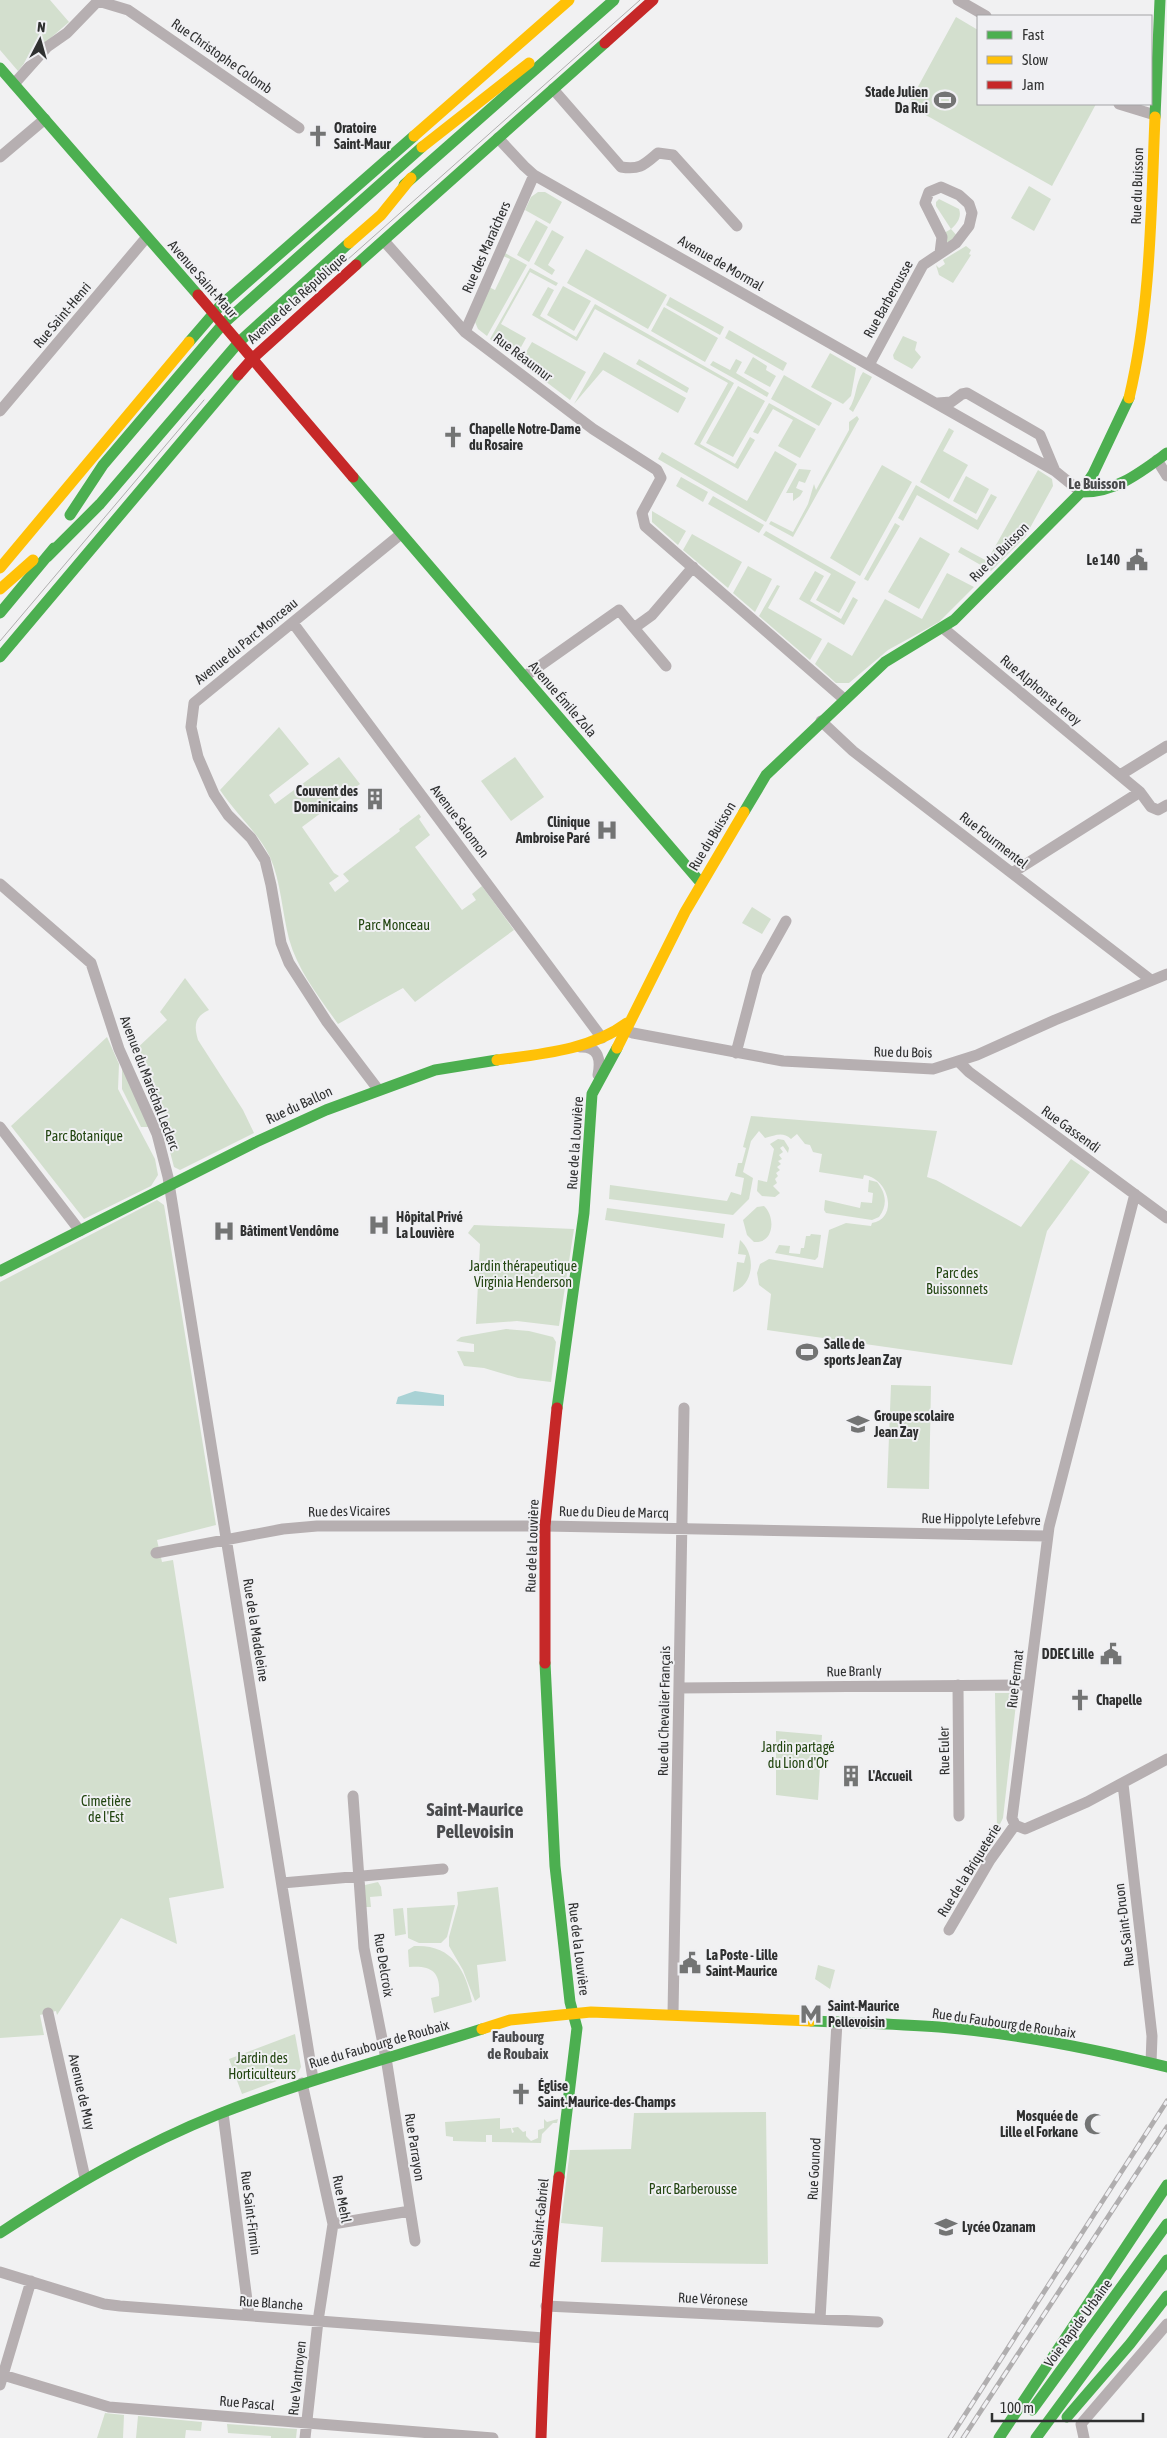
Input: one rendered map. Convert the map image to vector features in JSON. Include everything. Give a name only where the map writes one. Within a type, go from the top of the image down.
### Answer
[{"type":"main road","points":[[0,568],[214,313],[569,0]]},
{"type":"main road","name":"Avenue de la République","points":[[599,0],[249,316],[411,178],[614,0]]},
{"type":"main road","name":"Avenue de la République","points":[[0,657],[253,358],[653,0]]},
{"type":"main road","name":"Rue du Buisson","points":[[626,1027],[702,883],[766,776],[844,699],[890,658],[943,628],[1081,492],[1093,474],[1126,408],[1137,369],[1146,301],[1155,115],[1163,38],[1160,0]]},
{"type":"main road","points":[[64,523],[103,465],[223,324],[399,167],[455,120],[529,63]]},
{"type":"main road","name":"Avenue Saint-Maur","points":[[0,68],[146,238],[253,358],[402,534]]},
{"type":"main road","points":[[47,557],[100,504],[239,342],[381,214],[411,178]]},
{"type":"main road","points":[[0,600],[32,560],[206,360],[0,613]]},
{"type":"main road","points":[[1081,492],[1092,493],[1108,488],[1137,473],[1167,452]]},
{"type":"main road","name":"Avenue Émile Zola","points":[[402,534],[702,883]]},
{"type":"main road","points":[[0,589],[32,560]]},
{"type":"main road","name":"Rue du Ballon","points":[[0,1271],[287,1126],[377,1088],[458,1064],[570,1048],[602,1038],[626,1027]]},
{"type":"main road","name":"Rue de la Louvière","points":[[575,2017],[561,1933],[553,1844],[545,1643],[545,1526],[566,1335],[584,1219],[591,1103],[596,1082],[626,1027]]},
{"type":"main road","name":"Rue du Faubourg de Roubaix","points":[[0,2233],[86,2178],[140,2149],[223,2113],[302,2083],[473,2032],[575,2017],[672,2014],[963,2030],[1151,2061],[1167,2067]]},
{"type":"main road","name":"Rue Saint-Gabriel","points":[[541,2438],[546,2306],[554,2213],[577,2028],[575,2017]]},
{"type":"main road","name":"Rue du Faubourg de Roubaix","points":[[1151,2061],[1167,2060]]},
{"type":"main road","points":[[999,2438],[1167,2185]]},
{"type":"main road","name":"Voie Rapide Urbaine","points":[[1011,2438],[1083,2342],[1167,2224]]},
{"type":"main road","points":[[1036,2438],[1167,2260]]},
{"type":"main road","points":[[1050,2438],[1167,2296]]},
{"type":"street","points":[[958,0],[984,15]]},
{"type":"street","name":"Rue Christophe Colomb","points":[[14,84],[46,47],[67,33],[98,1],[106,2],[128,10],[299,128]]},
{"type":"street","points":[[553,89],[621,166],[633,169],[642,166],[658,153],[673,155],[737,226]]},
{"type":"street","points":[[1121,105],[1155,115]]},
{"type":"street","points":[[0,157],[45,119]]},
{"type":"street","name":"Avenue de Mormal","points":[[498,138],[534,174],[1056,471],[1081,492]]},
{"type":"street","name":"Rue des Maraîchers","points":[[465,332],[534,174]]},
{"type":"street","name":"Rue Barberousse","points":[[869,365],[922,266],[940,253],[962,237],[969,226],[972,213],[970,206],[964,199],[941,188],[929,192],[925,203],[942,237],[940,253]]},
{"type":"street","name":"Rue Saint-Henri","points":[[0,411],[146,238]]},
{"type":"street","name":"Rue Réaumur","points":[[384,241],[465,332],[593,430],[657,470],[661,478],[642,513],[642,522],[693,567]]},
{"type":"street","name":"Avenue de Mormal","points":[[938,404],[951,402],[964,392],[967,393],[1040,435],[1056,471]]},
{"type":"street","points":[[957,414],[956,404],[958,398]]},
{"type":"street","points":[[1157,460],[1167,476]]},
{"type":"street","name":"Avenue du Parc Monceau","points":[[377,1088],[327,1022],[289,962],[281,943],[271,885],[264,860],[251,838],[228,815],[214,794],[198,757],[191,727],[194,703],[402,534]]},
{"type":"street","points":[[634,628],[652,614],[693,567],[754,618],[844,699]]},
{"type":"street","points":[[524,677],[619,610],[666,666]]},
{"type":"street","name":"Avenue Salomon","points":[[292,622],[602,1038]]},
{"type":"street","name":"Rue Alphonse Leroy","points":[[943,628],[1140,792],[1154,809],[1167,805]]},
{"type":"street","name":"Rue Fourmentel","points":[[822,721],[853,750],[1151,980]]},
{"type":"street","points":[[1120,775],[1167,746]]},
{"type":"street","points":[[1012,873],[1140,792]]},
{"type":"street","name":"Avenue du Maréchal Leclerc","points":[[0,884],[91,963],[117,1043],[157,1134],[169,1186]]},
{"type":"street","points":[[736,1053],[757,973],[786,921]]},
{"type":"street","name":"Rue du Bois","points":[[626,1027],[736,1053],[783,1061],[920,1069],[943,1067],[959,1062],[1167,974]]},
{"type":"street","name":"Rue de la Louvière","points":[[570,1048],[587,1047],[597,1052],[600,1061],[596,1082]]},
{"type":"street","name":"Rue Gassendi","points":[[959,1062],[969,1072],[1167,1218]]},
{"type":"street","points":[[0,1127],[80,1232]]},
{"type":"street","name":"Rue de la Madeleine","points":[[169,1186],[313,2079]]},
{"type":"street","name":"Rue Hippolyte Lefebvre","points":[[682,1528],[1047,1536],[1135,1194]]},
{"type":"street","name":"Rue du Chevalier Français","points":[[672,2014],[684,1408]]},
{"type":"street","name":"Rue des Vicaires","points":[[156,1553],[283,1529],[317,1526],[545,1526]]},
{"type":"street","name":"Rue du Dieu de Marcq","points":[[545,1526],[682,1528]]},
{"type":"street","name":"Rue Fermat","points":[[1015,1825],[1012,1818],[1047,1536]]},
{"type":"street","name":"Rue Branly","points":[[679,1688],[1029,1685]]},
{"type":"street","name":"Rue Euler","points":[[958,1686],[960,1816]]},
{"type":"street","name":"Rue de la Briqueterie","points":[[948,1930],[990,1860],[1015,1825],[1025,1829],[1030,1828],[1123,1784],[1167,1760]]},
{"type":"street","name":"Rue Saint-Druon","points":[[1123,1784],[1151,2035],[1151,2061]]},
{"type":"street","name":"Rue Delcroix","points":[[353,1796],[364,1948],[385,2057]]},
{"type":"street","points":[[282,1883],[443,1869]]},
{"type":"street","name":"Avenue de Muy","points":[[48,2013],[86,2178]]},
{"type":"street","name":"Rue Gounod","points":[[820,2319],[837,2022]]},
{"type":"street","name":"Rue Parrayon","points":[[385,2057],[415,2241]]},
{"type":"street","name":"Rue Mehl","points":[[302,2083],[334,2224],[318,2321]]},
{"type":"street","name":"Rue Saint-Firmin","points":[[223,2113],[249,2316]]},
{"type":"street","points":[[334,2224],[410,2210]]},
{"type":"street","points":[[0,2226],[0,2233]]},
{"type":"street","name":"Rue Blanche","points":[[0,2272],[112,2305],[544,2338]]},
{"type":"street","points":[[2,2380],[31,2281]]},
{"type":"street","name":"Rue Véronese","points":[[546,2306],[878,2322]]},
{"type":"street","name":"Rue Vantroyen","points":[[305,2438],[318,2321]]},
{"type":"street","points":[[1084,2438],[1081,2424],[1167,2324]]},
{"type":"street","name":"Rue Pascal","points":[[2,2380],[109,2407],[493,2438]]},
{"type":"green space","points":[[0,0],[50,0],[69,22],[30,56],[18,71],[0,50]]},
{"type":"green space","name":"Stade Julien Da Rui","points":[[956,17],[977,29],[977,105],[1095,105],[1052,186],[908,105]]},
{"type":"green space","points":[[1029,186],[1051,199],[1034,231],[1011,218]]},
{"type":"green space","points":[[538,192],[545,192],[562,202],[550,224],[525,210],[531,197]]},
{"type":"green space","points":[[939,199],[959,209],[960,215],[958,220],[951,229],[936,206],[936,202]]},
{"type":"green space","points":[[536,220],[548,227],[529,262],[517,255]]},
{"type":"green space","points":[[951,229],[958,237],[951,242],[946,242],[944,233]]},
{"type":"green space","points":[[552,230],[564,237],[548,265],[555,270],[552,275],[534,264]]},
{"type":"green space","points":[[966,246],[971,250],[969,254],[971,255],[953,283],[939,275],[936,265],[939,268],[945,264],[943,260]]},
{"type":"green space","points":[[586,249],[667,295],[648,329],[567,283]]},
{"type":"green space","points":[[505,253],[527,265],[487,336],[478,329],[475,322],[489,287],[495,290],[510,259],[503,256]]},
{"type":"green space","points":[[530,268],[558,283],[556,286],[530,272],[501,324],[526,338],[515,358],[490,339]]},
{"type":"green space","points":[[563,286],[591,301],[574,331],[547,315]]},
{"type":"green space","points":[[548,287],[554,290],[540,316],[576,337],[595,304],[734,383],[700,444],[735,464],[750,437],[755,440],[738,469],[694,444],[728,383],[595,309],[577,341],[532,315]]},
{"type":"green space","points":[[670,297],[724,327],[720,335],[666,305]]},
{"type":"green space","points":[[664,307],[718,338],[705,362],[651,331]]},
{"type":"green space","points":[[729,330],[787,363],[783,371],[725,338]]},
{"type":"green space","points":[[903,336],[917,342],[915,350],[921,357],[912,369],[894,359],[893,355]]},
{"type":"green space","points":[[532,342],[586,372],[570,400],[520,362]]},
{"type":"green space","points":[[604,352],[686,398],[678,413],[603,370],[574,404]]},
{"type":"green space","points":[[830,353],[856,368],[851,396],[843,404],[811,387]]},
{"type":"green space","points":[[753,357],[767,366],[766,370],[776,376],[770,387],[744,373]]},
{"type":"green space","points":[[639,359],[689,388],[687,393],[636,364]]},
{"type":"green space","points":[[736,359],[742,362],[736,373],[769,393],[767,397],[710,365],[713,361],[730,370]]},
{"type":"green space","points":[[863,372],[872,377],[853,412],[849,409]]},
{"type":"green space","points":[[784,375],[832,403],[819,426],[771,399]]},
{"type":"green space","points":[[738,386],[765,401],[733,457],[706,443]]},
{"type":"green space","points":[[769,403],[816,429],[800,458],[778,446],[793,420],[773,409],[758,434],[753,432]]},
{"type":"green space","points":[[857,416],[859,419],[793,537],[769,524],[771,521],[793,532],[808,504],[814,484],[816,490],[849,430],[849,422]]},
{"type":"green space","points":[[949,428],[954,431],[943,451],[968,465],[949,499],[920,482]]},
{"type":"green space","points":[[775,451],[797,464],[766,522],[658,459],[662,452],[747,501]]},
{"type":"green space","points":[[882,465],[912,482],[860,576],[830,558]]},
{"type":"green space","points":[[799,469],[811,470],[805,483],[799,481],[796,488],[803,491],[793,501],[793,493],[786,493]]},
{"type":"green space","points":[[1038,470],[1052,479],[1053,486],[1025,537],[991,571],[958,552],[961,547],[987,561]]},
{"type":"green space","points":[[966,476],[989,489],[976,514],[953,501]]},
{"type":"green space","points":[[681,477],[708,492],[703,502],[676,486]]},
{"type":"green space","points":[[916,485],[977,520],[991,494],[997,497],[978,530],[917,495],[903,521],[898,518]]},
{"type":"green space","points":[[713,496],[764,525],[759,533],[708,504]]},
{"type":"green space","points":[[652,511],[686,531],[678,545],[652,522]]},
{"type":"green space","points":[[895,523],[900,526],[868,581],[864,579]]},
{"type":"green space","points":[[766,531],[856,582],[839,613],[816,600],[831,574],[763,535]]},
{"type":"green space","points":[[692,534],[742,562],[728,588],[683,550]]},
{"type":"green space","points":[[920,537],[950,554],[919,609],[888,592]]},
{"type":"green space","points":[[748,566],[772,579],[755,612],[733,593]]},
{"type":"green space","points":[[815,571],[824,576],[810,601],[841,619],[853,597],[858,600],[844,625],[799,599]]},
{"type":"green space","points":[[947,573],[974,587],[939,622],[888,650],[849,683],[836,683],[815,664],[828,642],[852,656],[885,599],[922,619]]},
{"type":"green space","points":[[777,585],[780,586],[768,608],[822,639],[810,660],[759,616]]},
{"type":"green space","name":"Parc Monceau","points":[[279,727],[309,764],[269,795],[275,804],[339,757],[360,784],[302,827],[334,873],[339,876],[329,883],[335,892],[349,881],[343,874],[400,831],[399,829],[419,814],[421,817],[419,819],[430,835],[415,847],[462,910],[476,900],[472,894],[482,886],[514,930],[415,1002],[403,988],[338,1024],[310,983],[293,951],[277,877],[270,857],[259,839],[220,790]]},
{"type":"green space","points":[[515,757],[544,797],[511,821],[481,781]]},
{"type":"green space","points":[[752,907],[771,919],[762,934],[742,923]]},
{"type":"green space","points":[[185,978],[209,1010],[200,1016],[196,1022],[198,1040],[243,1110],[254,1133],[180,1170],[174,1167],[158,1106],[132,1053],[167,1020],[160,1012]]},
{"type":"green space","name":"Parc Botanique","points":[[107,1037],[119,1064],[118,1089],[155,1159],[158,1175],[151,1186],[84,1219],[11,1126]]},
{"type":"green space","points":[[122,1064],[150,1127],[141,1127],[122,1089]]},
{"type":"green space","name":"Parc des Buissonnets","points":[[751,1116],[937,1131],[927,1177],[936,1180],[1021,1227],[1071,1159],[1090,1172],[1047,1231],[1012,1365],[767,1330],[771,1294],[759,1285],[757,1273],[760,1264],[769,1259],[823,1268],[829,1230],[846,1223],[871,1226],[872,1223],[880,1220],[886,1214],[888,1206],[885,1190],[873,1178],[864,1175],[863,1179],[819,1172],[822,1154],[813,1152],[810,1145],[805,1144],[797,1134],[791,1139],[785,1135],[765,1138],[759,1131],[751,1141],[743,1172],[753,1178],[749,1199],[733,1215],[609,1199],[610,1185],[727,1201],[731,1192],[741,1195],[744,1178],[735,1176],[738,1163],[742,1163],[746,1148],[743,1147]]},
{"type":"green space","points":[[778,1139],[784,1140],[789,1148],[788,1153],[783,1146],[780,1148],[783,1152],[779,1155],[782,1159],[778,1161],[781,1164],[777,1167],[780,1170],[776,1173],[778,1176],[775,1179],[777,1183],[773,1186],[780,1193],[775,1197],[762,1196],[757,1191],[758,1180],[767,1182],[774,1149],[770,1144]]},
{"type":"green space","points":[[869,1180],[877,1182],[884,1195],[885,1204],[879,1217],[872,1220],[826,1213],[824,1210],[825,1200],[860,1208],[861,1202],[872,1203],[873,1193],[868,1192]]},
{"type":"green space","name":"Cimetière de l'Est","points":[[157,1200],[164,1205],[216,1525],[157,1540],[162,1562],[173,1560],[224,1888],[169,1898],[177,1944],[121,1918],[57,2015],[56,2011],[40,2015],[44,2035],[0,2038],[0,1282]]},
{"type":"green space","points":[[764,1206],[770,1217],[771,1229],[766,1239],[754,1242],[747,1235],[743,1220],[757,1207]]},
{"type":"green space","points":[[607,1208],[725,1224],[723,1238],[605,1220]]},
{"type":"green space","name":"Jardin thérapeutique Virginia Henderson","points":[[474,1225],[574,1229],[559,1326],[517,1321],[476,1324],[480,1244],[468,1233]]},
{"type":"green space","points":[[811,1234],[821,1235],[818,1257],[815,1260],[775,1253],[779,1245],[790,1246],[789,1253],[800,1254],[801,1248],[804,1248],[806,1236]]},
{"type":"green space","points":[[740,1240],[749,1253],[751,1268],[746,1282],[733,1292],[737,1262],[744,1263],[746,1255],[738,1254]]},
{"type":"green space","points":[[506,1329],[529,1331],[553,1337],[556,1342],[551,1382],[518,1378],[484,1368],[464,1366],[457,1351],[474,1352],[474,1344],[456,1341],[461,1337]]},
{"type":"green space","points":[[891,1385],[931,1386],[929,1489],[887,1488]]},
{"type":"green space","points":[[995,1693],[1011,1693],[1016,1696],[1003,1818],[997,1830]]},
{"type":"green space","name":"Jardin partagé du Lion d'Or","points":[[776,1731],[822,1735],[818,1800],[776,1795]]},
{"type":"green space","points":[[378,1882],[381,1887],[382,1896],[370,1897],[371,1907],[365,1907],[365,1885]]},
{"type":"green space","points":[[498,1887],[506,1961],[477,1965],[480,1997],[475,2001],[463,1970],[449,1946],[449,1937],[458,1904],[457,1892]]},
{"type":"green space","points":[[455,1905],[447,1937],[441,1943],[419,1943],[408,1938],[407,1908]]},
{"type":"green space","points":[[403,1908],[406,1934],[395,1936],[393,1909]]},
{"type":"green space","points":[[414,1946],[427,1946],[438,1949],[455,1961],[466,1979],[472,2002],[434,2013],[431,1998],[439,1996],[438,1981],[429,1969],[409,1967],[408,1950]]},
{"type":"green space","points":[[818,1965],[835,1970],[830,1989],[815,1979]]},
{"type":"green space","name":"Jardin des Horticulteurs","points":[[295,2034],[301,2067],[298,2073],[242,2094],[229,2059]]},
{"type":"green space","name":"Parc Barberousse","points":[[766,2112],[768,2264],[601,2262],[603,2227],[561,2223],[570,2150],[631,2149],[634,2113]]},
{"type":"green space","points":[[500,2118],[500,2129],[511,2128],[512,2133],[514,2132],[512,2128],[518,2127],[523,2132],[526,2131],[526,2136],[531,2141],[538,2138],[538,2130],[544,2128],[544,2119],[547,2122],[558,2119],[557,2123],[553,2123],[542,2134],[541,2143],[492,2142],[492,2135],[486,2135],[486,2142],[453,2141],[453,2137],[446,2136],[445,2122]]},
{"type":"green space","points":[[105,2413],[124,2415],[123,2438],[97,2438]]},
{"type":"green space","points":[[138,2416],[202,2422],[201,2431],[186,2430],[185,2438],[136,2438]]},
{"type":"green space","points":[[227,2424],[297,2429],[296,2438],[271,2438],[271,2436],[228,2433]]},
{"type":"water","points":[[415,1391],[444,1395],[444,1406],[396,1404],[398,1397]]},
{"type":"tram line","points":[[293,308],[640,0]]},
{"type":"tram line","points":[[0,641],[204,400]]},
{"type":"railway","points":[[950,2438],[1167,2101]]},
{"type":"railway","points":[[963,2438],[1167,2127]]},
{"type":"traffic: fast","points":[[404,185],[614,0]]},
{"type":"traffic: fast","points":[[1155,117],[1160,0]]},
{"type":"traffic: fast","points":[[356,265],[605,43]]},
{"type":"traffic: fast","points":[[0,68],[198,295]]},
{"type":"traffic: fast","points":[[189,342],[220,306],[414,136]]},
{"type":"traffic: fast","points":[[70,515],[103,465],[223,324],[422,147]]},
{"type":"traffic: fast","points":[[47,557],[100,504],[239,342],[349,243]]},
{"type":"traffic: fast","points":[[0,657],[238,375]]},
{"type":"traffic: fast","points":[[744,812],[766,775],[885,662],[954,620],[1081,492],[1093,474],[1129,398]]},
{"type":"traffic: fast","points":[[1081,492],[1105,489],[1116,485],[1137,474],[1167,453]]},
{"type":"traffic: fast","points":[[353,477],[701,883]]},
{"type":"traffic: fast","points":[[0,613],[54,548]]},
{"type":"traffic: fast","points":[[557,1408],[584,1213],[592,1094],[617,1048]]},
{"type":"traffic: fast","points":[[0,1271],[256,1142],[326,1110],[435,1070],[497,1060]]},
{"type":"traffic: fast","points":[[545,1663],[555,1866],[570,2002],[577,2028],[559,2177]]},
{"type":"traffic: fast","points":[[811,2021],[939,2027],[996,2033],[1083,2048],[1167,2067]]},
{"type":"traffic: fast","points":[[0,2233],[106,2168],[190,2126],[284,2090],[482,2029]]},
{"type":"traffic: fast","points":[[999,2438],[1167,2185]]},
{"type":"traffic: fast","points":[[1032,2410],[1167,2224]]},
{"type":"traffic: fast","points":[[1036,2438],[1167,2260]]},
{"type":"traffic: fast","points":[[1067,2417],[1130,2344],[1167,2296]]},
{"type":"traffic: slow","points":[[414,136],[569,0]]},
{"type":"traffic: slow","points":[[422,147],[529,63]]},
{"type":"traffic: slow","points":[[1129,398],[1142,328],[1146,293],[1155,117]]},
{"type":"traffic: slow","points":[[349,243],[381,215],[411,178]]},
{"type":"traffic: slow","points":[[0,568],[189,342]]},
{"type":"traffic: slow","points":[[0,589],[33,560]]},
{"type":"traffic: slow","points":[[617,1048],[685,912],[744,812]]},
{"type":"traffic: slow","points":[[497,1060],[548,1053],[582,1045],[613,1032],[627,1023]]},
{"type":"traffic: slow","points":[[482,2029],[510,2020],[591,2012],[811,2021]]},
{"type":"traffic: jam","points":[[605,43],[653,0]]},
{"type":"traffic: jam","points":[[238,375],[253,358],[356,265]]},
{"type":"traffic: jam","points":[[198,295],[353,477]]},
{"type":"traffic: jam","points":[[545,1663],[545,1526],[557,1408]]},
{"type":"traffic: jam","points":[[541,2438],[547,2308],[559,2177]]},
{"type":"place","name":"Stade Julien Da Rui","points":[[945,100]]},
{"type":"place","name":"Oratoire Saint-Maur","points":[[318,136]]},
{"type":"place","name":"Chapelle Notre-Dame du Rosaire","points":[[453,437]]},
{"type":"place","name":"Le 140","points":[[1137,560]]},
{"type":"place","name":"Couvent des Dominicains","points":[[375,799]]},
{"type":"place","name":"Clinique Ambroise Paré","points":[[607,830]]},
{"type":"place","name":"Hôpital Privé La Louvière","points":[[379,1225]]},
{"type":"place","name":"Bâtiment Vendôme","points":[[224,1231]]},
{"type":"place","name":"Salle de sports Jean Zay","points":[[807,1352]]},
{"type":"place","name":"Groupe scolaire Jean Zay","points":[[858,1424]]},
{"type":"place","name":"DDEC Lille","points":[[1111,1654]]},
{"type":"place","name":"Chapelle","points":[[1080,1700]]},
{"type":"place","name":"L'Accueil","points":[[851,1776]]},
{"type":"place","name":"La Poste - Lille Saint-Maurice","points":[[690,1963]]},
{"type":"place","name":"Saint-Maurice Pellevoisin","points":[[811,2014]]},
{"type":"place","name":"Église Saint-Maurice-des-Champs","points":[[521,2094]]},
{"type":"place","name":"Mosquée de Lille el Forkane","points":[[1095,2124]]},
{"type":"place","name":"Lycée Ozanam","points":[[946,2227]]},
{"type":"district","name":"Le Buisson","points":[[1097,483]]},
{"type":"district","name":"Saint-Maurice Pellevoisin","points":[[475,1820]]},
{"type":"district","name":"Faubourg de Roubaix","points":[[518,2044]]}]
